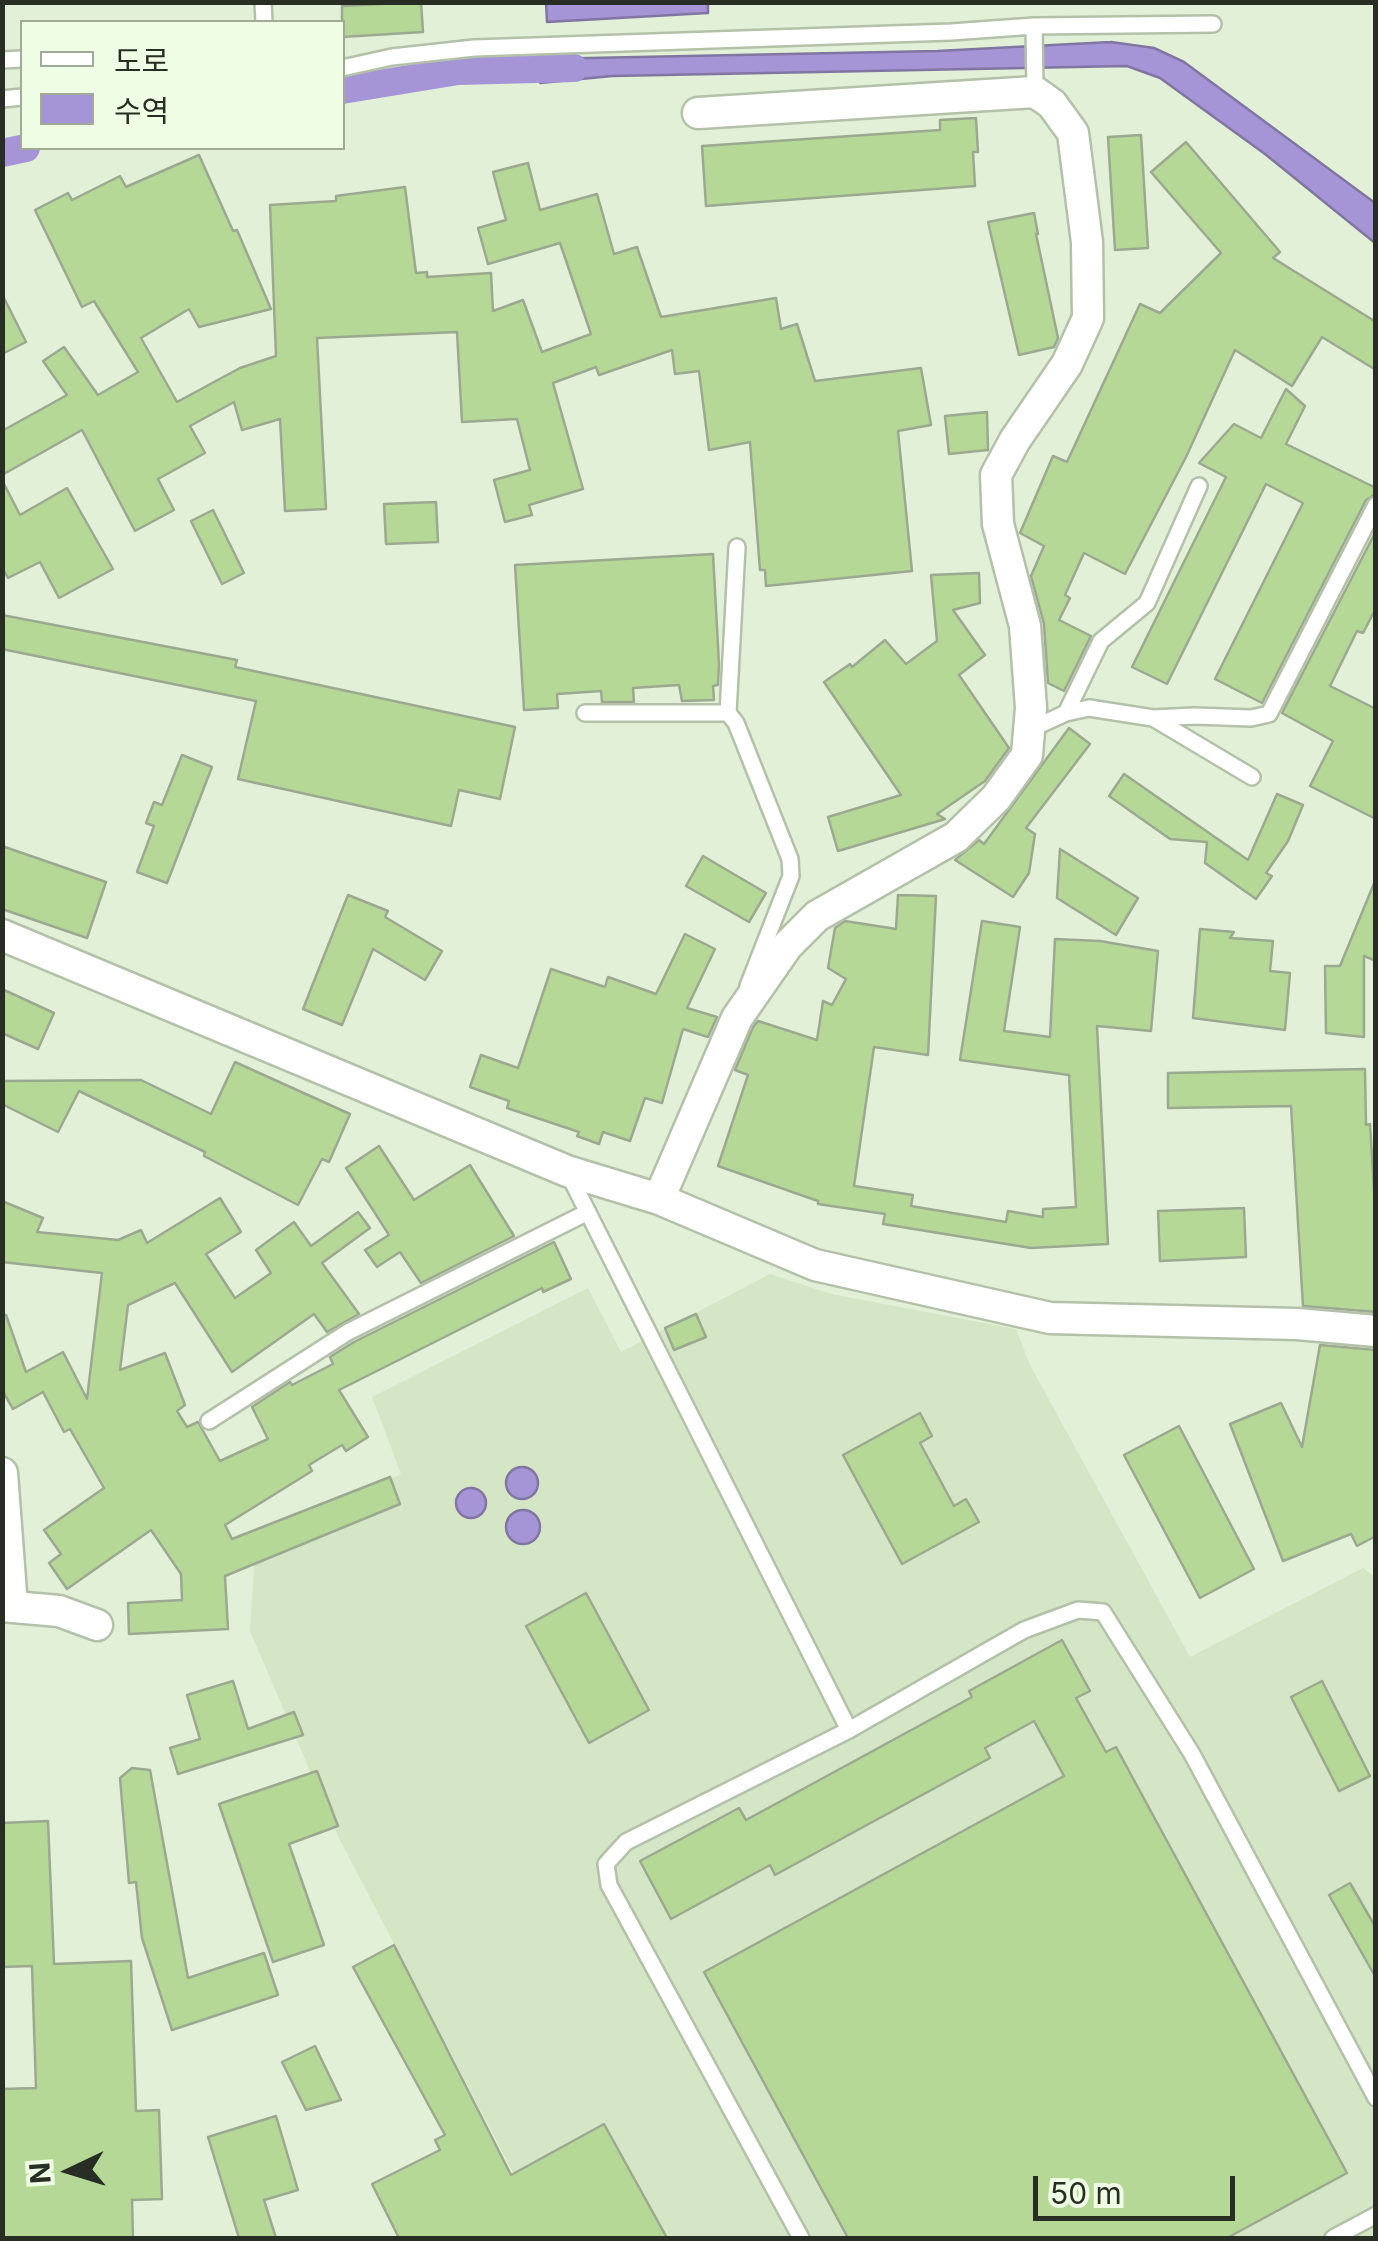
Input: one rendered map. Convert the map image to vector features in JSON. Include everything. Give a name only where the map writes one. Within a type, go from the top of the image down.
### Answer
[{"type":"street","points":[[659,1199],[737,1018],[787,946],[817,916],[956,837],[996,798],[1027,755],[1031,708],[1024,626],[998,524],[996,475],[1067,364],[1088,318],[1087,242],[1072,133],[1035,82],[698,113]]},
{"type":"street","points":[[2,936],[567,1171],[659,1199],[816,1265],[1050,1318],[1298,1324],[1376,1331]]},
{"type":"street","points":[[2,1473],[7,1606],[59,1611],[97,1625]]},
{"type":"lane","points":[[345,67],[392,57],[474,48],[951,32],[1034,33],[1213,24]]},
{"type":"lane","points":[[1034,33],[1035,82]]},
{"type":"lane","points":[[1066,714],[1101,641],[1146,603],[1200,486]]},
{"type":"lane","points":[[1029,730],[1090,708],[1153,718],[1251,718],[1269,714],[1376,505]]},
{"type":"lane","points":[[737,547],[728,713],[736,723],[790,860],[790,876],[737,1018]]},
{"type":"lane","points":[[584,713],[728,713]]},
{"type":"lane","points":[[1153,718],[1252,777]]},
{"type":"lane","points":[[567,1171],[849,1730]]},
{"type":"lane","points":[[209,1422],[348,1332],[588,1212]]},
{"type":"lane","points":[[801,2238],[609,1885],[606,1864],[626,1842],[849,1730],[1024,1630],[1078,1610],[1103,1612],[1192,1754],[1376,2098]]},
{"type":"lane","points":[[1332,2238],[1376,2215]]},
{"type":"shaded area","points":[[770,1274],[831,1294],[1016,1329],[1030,1365],[1190,1657],[1363,1568],[1375,1577],[1375,2238],[547,2238],[339,1838],[250,1631],[254,1569],[247,1542],[401,1474],[372,1397],[588,1288],[621,1352]]},
{"type":"water","points":[[546,3],[708,3],[708,13],[547,22]]},
{"type":"water","points":[[1111,42],[1154,48],[1184,62],[1375,203],[1375,243],[1265,154],[1160,78],[1127,66],[612,76],[540,83],[538,59],[937,51]]},
{"type":"water","points":[[522,1467],[533,1472],[538,1483],[533,1494],[522,1499],[511,1494],[506,1483],[511,1472]]},
{"type":"water","points":[[471,1488],[482,1492],[486,1503],[482,1514],[471,1518],[460,1514],[456,1503],[460,1492]]},
{"type":"water","points":[[523,1510],[535,1515],[540,1527],[535,1539],[523,1544],[511,1539],[506,1527],[511,1515]]},
{"type":"building","points":[[421,2],[423,32],[345,37],[342,6]]},
{"type":"building","points":[[976,118],[975,186],[706,206],[702,146],[940,130],[940,120]]},
{"type":"building","points":[[1141,135],[1148,248],[1115,250],[1108,137]]},
{"type":"building","points":[[1186,142],[1280,252],[1273,258],[1376,322],[1376,370],[1322,337],[1292,386],[1235,350],[1186,457],[1125,574],[1084,553],[1065,595],[1070,598],[1059,620],[1091,636],[1064,691],[1048,683],[1044,624],[1031,576],[1044,546],[1020,533],[1053,456],[1067,462],[1140,304],[1160,313],[1221,253],[1151,172]]},
{"type":"building","points":[[199,155],[271,309],[199,327],[189,309],[141,338],[177,402],[240,368],[276,356],[270,205],[336,201],[336,196],[405,187],[416,273],[427,272],[427,277],[491,273],[493,311],[523,300],[542,352],[591,334],[560,243],[488,264],[478,228],[506,220],[493,172],[528,163],[540,210],[597,194],[614,254],[637,247],[661,317],[776,298],[781,329],[797,324],[815,381],[921,368],[931,425],[898,431],[912,571],[766,586],[765,570],[760,570],[750,442],[709,450],[699,371],[675,374],[672,350],[599,375],[596,367],[553,383],[583,489],[529,505],[532,515],[505,522],[494,480],[530,470],[517,419],[462,422],[457,332],[317,338],[326,509],[285,511],[280,419],[242,430],[234,402],[190,426],[205,453],[158,479],[174,510],[135,531],[82,430],[2,475],[2,431],[67,395],[43,361],[64,347],[98,395],[138,372],[94,301],[82,307],[35,210],[68,193],[72,200],[120,176],[126,187]]},
{"type":"building","points":[[1034,213],[1058,338],[1054,347],[1019,355],[988,222]]},
{"type":"building","points":[[2,294],[26,342],[2,354]]},
{"type":"building","points":[[1286,389],[1305,406],[1286,444],[1376,488],[1376,494],[1366,500],[1262,703],[1215,679],[1303,503],[1266,484],[1167,684],[1132,667],[1226,477],[1199,463],[1234,424],[1261,438]]},
{"type":"building","points":[[987,412],[988,450],[949,454],[945,416]]},
{"type":"building","points":[[2,480],[20,515],[67,488],[113,569],[59,598],[40,562],[8,578],[2,567]]},
{"type":"building","points":[[436,502],[438,542],[386,544],[384,504]]},
{"type":"building","points":[[213,510],[244,573],[222,584],[191,521]]},
{"type":"building","points":[[1376,531],[1376,608],[1363,633],[1357,631],[1330,686],[1376,709],[1376,819],[1310,786],[1333,741],[1282,713]]},
{"type":"building","points":[[713,554],[719,664],[714,700],[682,701],[679,685],[633,688],[634,702],[602,702],[601,691],[557,694],[558,708],[524,710],[515,565]]},
{"type":"building","points":[[979,573],[980,603],[953,610],[985,655],[959,675],[1009,748],[985,781],[937,814],[945,819],[838,851],[828,817],[901,795],[824,682],[850,664],[852,667],[885,640],[906,664],[937,641],[931,575]]},
{"type":"building","points":[[2,615],[237,660],[235,667],[515,727],[500,799],[459,790],[451,826],[238,779],[256,701],[2,649]]},
{"type":"building","points":[[1069,728],[1090,744],[1026,828],[1035,834],[1029,873],[1013,897],[955,860],[979,840],[984,844]]},
{"type":"building","points":[[182,755],[212,767],[167,883],[137,872],[154,826],[146,823],[154,802],[162,805]]},
{"type":"building","points":[[1124,774],[1248,860],[1277,794],[1303,805],[1288,841],[1266,873],[1272,876],[1256,899],[1205,863],[1207,842],[1170,839],[1109,796]]},
{"type":"building","points":[[2,846],[106,882],[87,938],[2,909]]},
{"type":"building","points":[[1060,849],[1138,898],[1116,935],[1057,898]]},
{"type":"building","points":[[703,856],[766,893],[749,922],[686,886]]},
{"type":"building","points":[[1375,881],[1376,961],[1364,956],[1364,1037],[1326,1033],[1325,966],[1340,966]]},
{"type":"building","points":[[348,895],[388,911],[385,917],[442,951],[425,980],[373,949],[342,1025],[303,1009]]},
{"type":"building","points":[[898,895],[936,896],[928,1055],[874,1047],[854,1186],[913,1195],[911,1206],[1006,1222],[1008,1211],[1043,1217],[1043,1209],[1076,1207],[1069,1075],[960,1060],[982,921],[1020,927],[1004,1031],[1050,1037],[1055,939],[1100,941],[1158,951],[1151,1031],[1097,1026],[1108,1244],[1031,1248],[883,1224],[885,1214],[818,1204],[718,1166],[748,1075],[735,1070],[753,1027],[758,1021],[817,1040],[823,1001],[832,1005],[846,979],[828,968],[835,928],[845,921],[896,929]]},
{"type":"building","points":[[1200,929],[1234,932],[1230,938],[1273,941],[1270,971],[1290,973],[1285,1030],[1193,1018]]},
{"type":"building","points":[[685,934],[715,949],[687,1008],[717,1017],[708,1037],[683,1029],[662,1103],[645,1098],[630,1141],[603,1132],[599,1144],[577,1136],[579,1132],[507,1108],[509,1101],[470,1087],[481,1055],[518,1068],[551,969],[605,987],[608,977],[656,994]]},
{"type":"building","points":[[2,989],[54,1013],[38,1049],[2,1033]]},
{"type":"building","points":[[235,1062],[350,1114],[329,1162],[322,1159],[298,1205],[204,1156],[205,1152],[79,1091],[58,1132],[2,1104],[2,1081],[141,1080],[211,1114]]},
{"type":"building","points":[[1365,1069],[1376,1223],[1376,1312],[1303,1306],[1291,1106],[1168,1108],[1168,1073]]},
{"type":"building","points":[[379,1146],[414,1200],[470,1165],[514,1236],[421,1283],[400,1252],[377,1267],[365,1250],[389,1235],[346,1168]]},
{"type":"building","points":[[220,1198],[241,1232],[206,1254],[235,1298],[271,1273],[256,1250],[294,1222],[311,1246],[358,1212],[370,1228],[322,1263],[359,1314],[327,1332],[314,1314],[232,1372],[175,1283],[128,1305],[120,1370],[165,1353],[185,1405],[177,1411],[187,1427],[198,1422],[220,1461],[268,1439],[252,1407],[290,1382],[292,1385],[333,1364],[330,1357],[354,1342],[554,1242],[571,1279],[543,1292],[542,1288],[339,1390],[368,1437],[346,1451],[342,1445],[309,1465],[312,1471],[225,1525],[232,1539],[390,1477],[400,1504],[225,1576],[228,1629],[129,1634],[128,1603],[182,1600],[181,1574],[151,1530],[67,1589],[49,1563],[61,1554],[44,1530],[104,1488],[70,1429],[64,1432],[43,1392],[13,1409],[2,1390],[2,1315],[6,1315],[26,1372],[63,1352],[87,1399],[102,1273],[2,1262],[2,1201],[43,1218],[37,1232],[118,1240],[141,1230],[147,1243]]},
{"type":"building","points":[[1244,1208],[1246,1257],[1160,1261],[1158,1211]]},
{"type":"building","points":[[696,1314],[706,1337],[674,1350],[665,1328]]},
{"type":"building","points":[[1320,1345],[1376,1350],[1376,1536],[1357,1546],[1351,1534],[1283,1561],[1230,1424],[1281,1403],[1302,1447]]},
{"type":"building","points":[[920,1413],[932,1436],[920,1443],[954,1506],[966,1499],[979,1522],[902,1564],[843,1455]]},
{"type":"building","points":[[1179,1426],[1254,1569],[1200,1598],[1124,1455]]},
{"type":"building","points":[[586,1593],[649,1710],[589,1743],[526,1626]]},
{"type":"building","points":[[1062,1640],[1090,1691],[1076,1698],[1106,1752],[1116,1747],[1347,2173],[1227,2238],[848,2238],[704,1972],[1064,1776],[1034,1721],[985,1748],[990,1758],[775,1875],[770,1865],[671,1919],[640,1861],[739,1808],[746,1820],[972,1697],[969,1691]]},
{"type":"building","points":[[233,1681],[248,1729],[294,1712],[303,1735],[178,1774],[170,1748],[200,1739],[187,1695]]},
{"type":"building","points":[[1322,1681],[1370,1776],[1339,1791],[1291,1697]]},
{"type":"building","points":[[132,1768],[150,1770],[188,1978],[264,1953],[278,1995],[172,2030],[142,1938],[136,1882],[129,1883],[120,1778]]},
{"type":"building","points":[[317,1771],[338,1826],[289,1844],[324,1945],[273,1962],[219,1804]]},
{"type":"building","points":[[48,1821],[54,1964],[131,1961],[136,2111],[159,2110],[162,2199],[132,2200],[133,2238],[2,2238],[2,2089],[36,2088],[32,1966],[2,1967],[2,1823]]},
{"type":"building","points":[[1350,1883],[1376,1928],[1376,1978],[1329,1895]]},
{"type":"building","points":[[394,1945],[511,2175],[604,2124],[667,2238],[399,2238],[372,2184],[440,2150],[435,2140],[445,2135],[353,1967]]},
{"type":"building","points":[[315,2046],[341,2100],[306,2110],[282,2062]]},
{"type":"building","points":[[276,2116],[298,2190],[264,2200],[276,2238],[239,2238],[208,2137]]},
{"type":"waterway","points":[[345,90],[458,71],[574,68]]},
{"type":"waterway","points":[[2,153],[20,149]]}]
